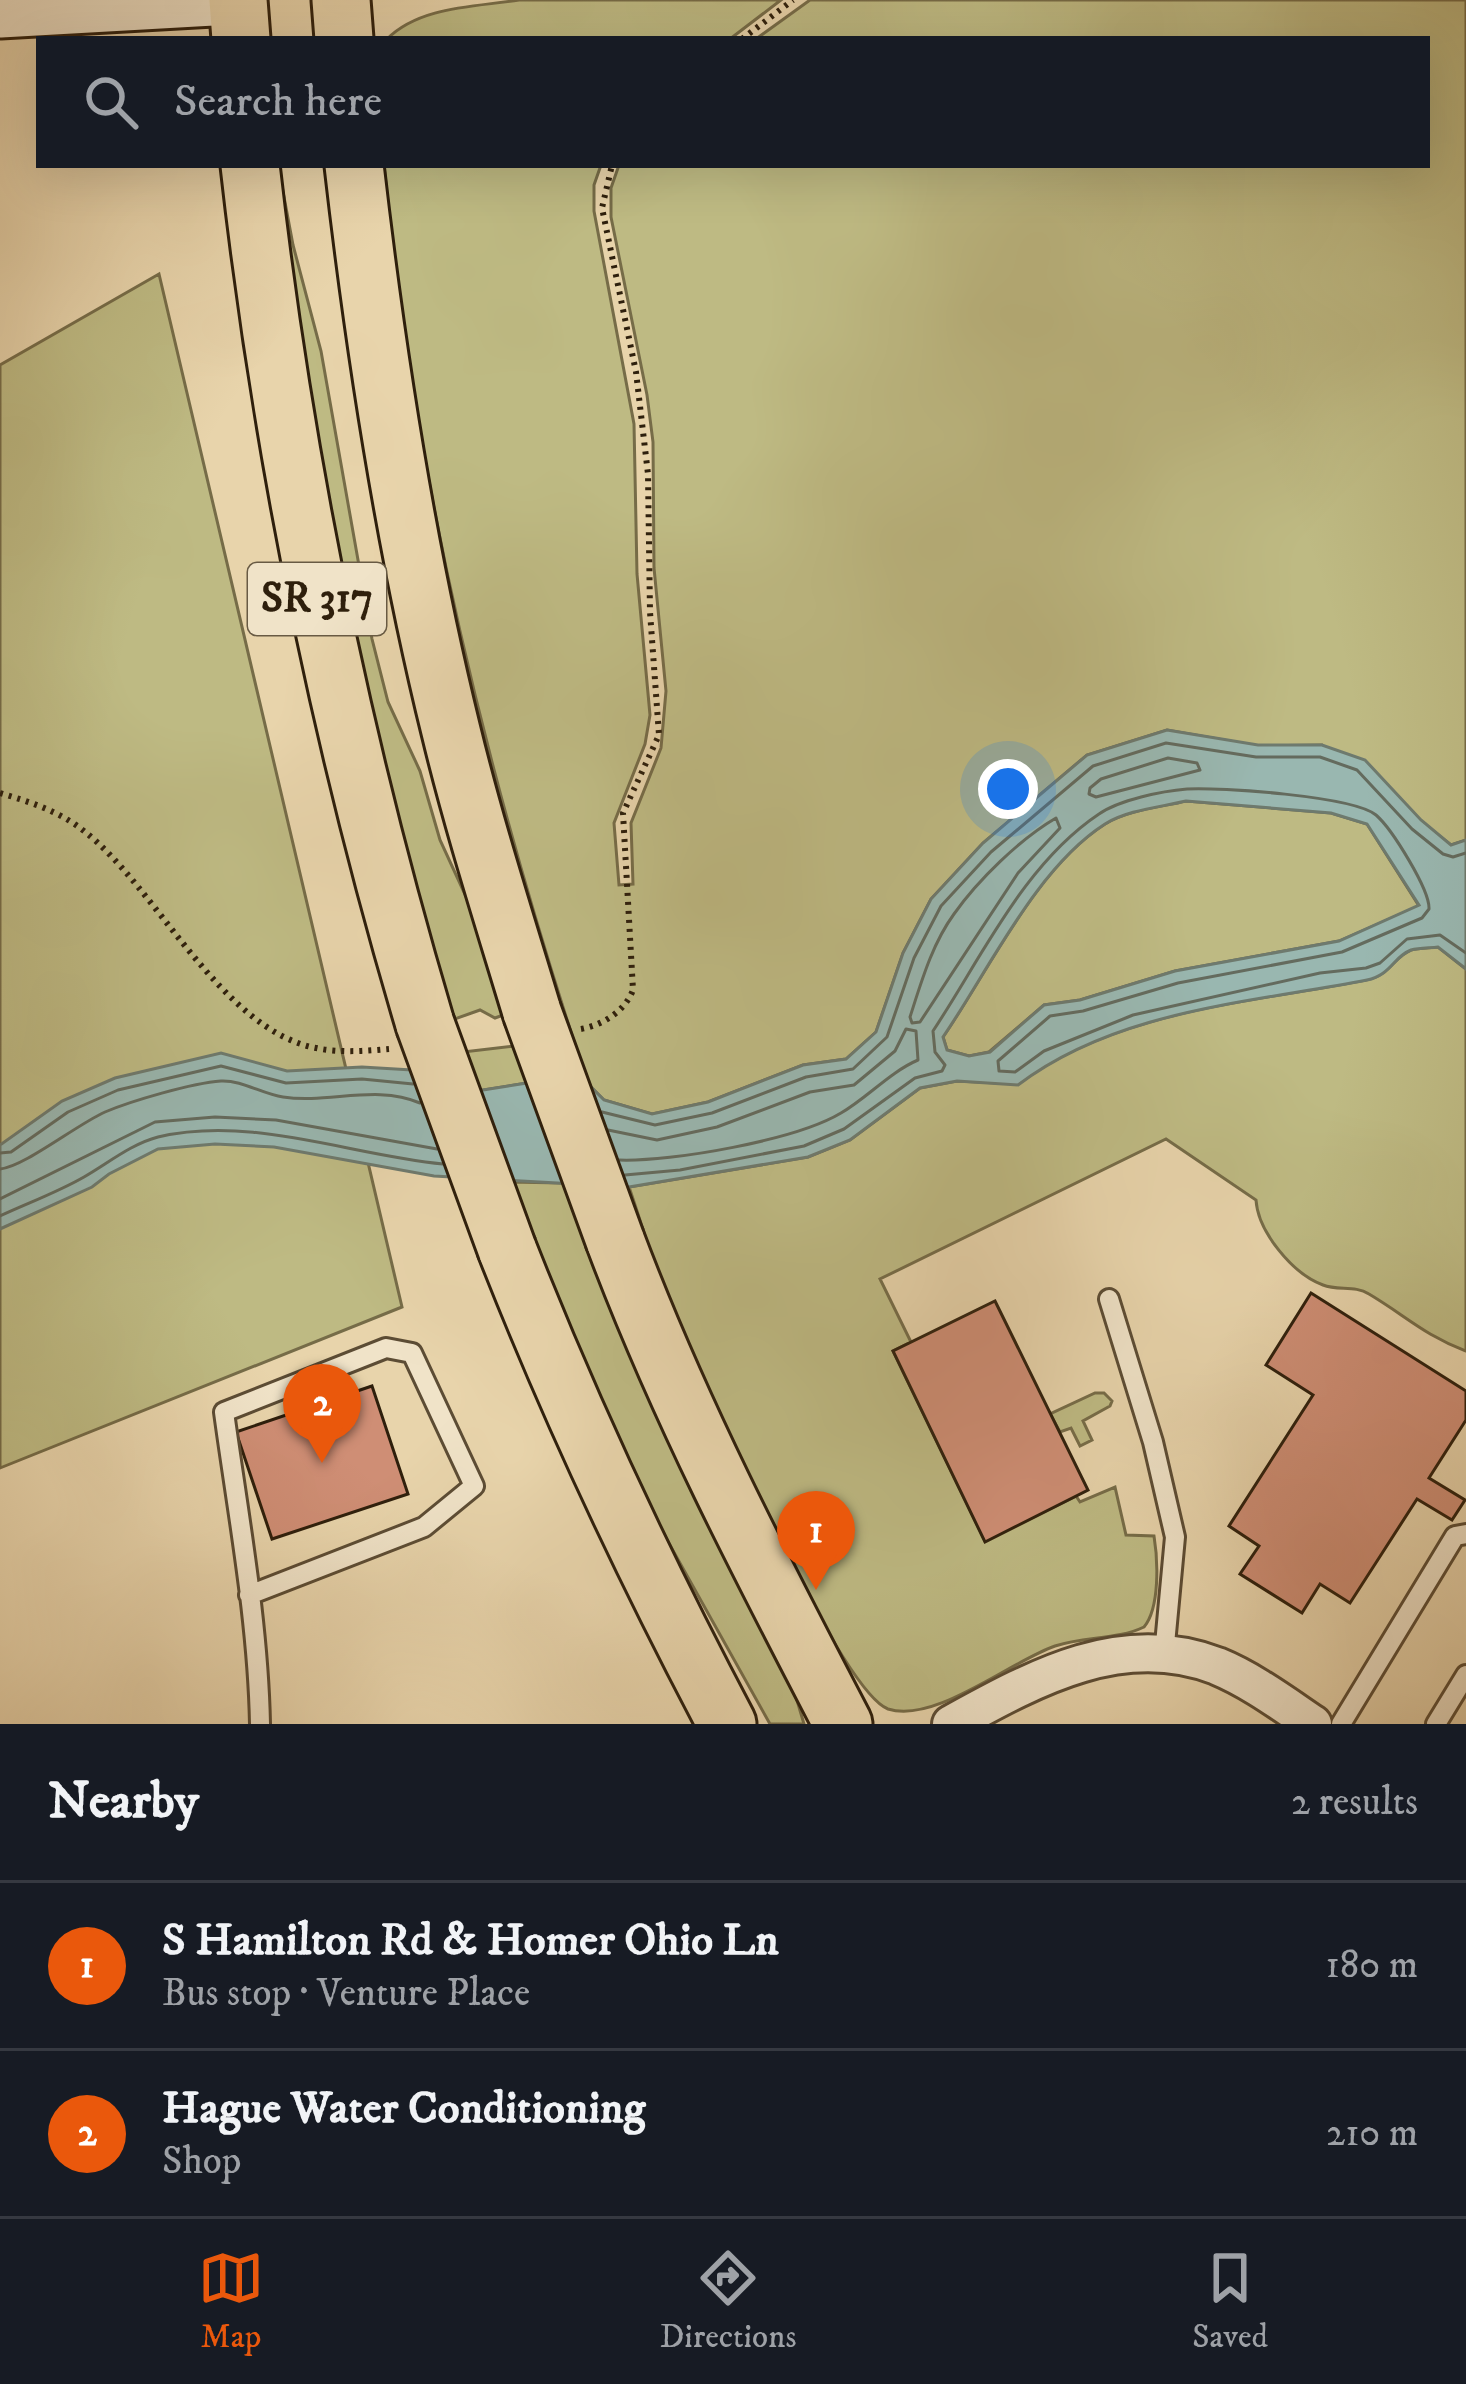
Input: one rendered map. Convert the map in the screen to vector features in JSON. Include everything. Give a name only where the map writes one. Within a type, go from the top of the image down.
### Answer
[{"type":"main road","points":[[0,12],[213,0]]},
{"type":"main road","points":[[238,0],[241,36]]},
{"type":"main road","points":[[341,0],[344,36]]},
{"type":"main road","name":"SR 317","points":[[250,168],[268,320],[297,500],[332,678],[396,927],[417,1035],[592,1454],[727,1724]]},
{"type":"main road","name":"SR 317","points":[[354,168],[393,458],[430,639],[477,830],[552,1021],[615,1240],[664,1363],[735,1517],[843,1724]]},
{"type":"street","points":[[951,1724],[1025,1684],[1075,1663],[1115,1655],[1164,1655],[1215,1665],[1262,1689],[1313,1724]]},
{"type":"lane","points":[[1109,1299],[1153,1442],[1174,1537],[1164,1655]]},
{"type":"lane","points":[[249,1595],[424,1527],[474,1486],[412,1353],[386,1348],[224,1412],[249,1595],[259,1659],[260,1724]]},
{"type":"lane","points":[[1341,1724],[1455,1536],[1466,1534]]},
{"type":"lane","points":[[1436,1724],[1466,1675]]},
{"type":"path","points":[[746,36],[793,0]]},
{"type":"path","points":[[552,1021],[593,1027],[627,1005],[633,990],[623,813],[659,736],[650,612],[649,474],[636,372],[602,208],[611,168]]},
{"type":"path","points":[[0,794],[51,810],[81,828],[147,895],[195,962],[277,1032],[313,1048],[362,1051],[417,1035]]},
{"type":"shaded area","points":[[519,0],[781,0],[734,36],[391,36],[415,20]]},
{"type":"shaded area","points":[[810,0],[1466,0],[1466,840],[1451,845],[1322,745],[1258,746],[1167,730],[1087,755],[983,843],[931,899],[903,953],[876,1032],[846,1059],[803,1065],[708,1102],[652,1114],[604,1100],[588,1084],[518,858],[435,515],[397,283],[384,168],[600,168],[594,211],[634,424],[637,574],[650,715],[645,744],[614,823],[619,885],[633,884],[631,823],[661,748],[666,691],[654,568],[653,442],[611,217],[611,188],[618,168],[1430,168],[1430,36],[760,36]]},
{"type":"shaded area","points":[[278,168],[321,351],[372,639],[388,702],[420,771],[440,840],[474,914],[506,1014],[495,1018],[480,1010],[452,1020],[446,1009],[329,551]]},
{"type":"shaded area","points":[[159,274],[402,1307],[0,1468],[0,365]]},
{"type":"shaded area","points":[[1186,801],[1331,813],[1367,824],[1419,906],[1339,941],[1175,971],[1080,1000],[1044,1005],[989,1052],[969,1056],[947,1050],[943,1037],[1015,922],[1057,866],[1114,819]]},
{"type":"shaded area","points":[[1438,947],[1466,969],[1466,1351],[1364,1291],[1323,1285],[1300,1272],[1270,1238],[1256,1200],[1166,1139],[880,1279],[911,1342],[893,1351],[985,1541],[1076,1496],[1080,1502],[1115,1487],[1126,1535],[1154,1536],[1157,1570],[1153,1608],[1144,1627],[1055,1646],[927,1708],[888,1709],[864,1687],[798,1578],[670,1303],[629,1187],[808,1157],[850,1140],[920,1088],[957,1081],[1018,1084],[1057,1059],[1141,1025],[1366,980],[1411,950]]},
{"type":"shaded area","points":[[515,1046],[527,1083],[477,1091],[463,1052]]},
{"type":"shaded area","points":[[509,1182],[563,1183],[586,1243],[791,1680],[804,1724],[770,1724],[610,1438]]},
{"type":"shaded area","points":[[1104,1393],[1112,1401],[1083,1421],[1092,1440],[1080,1446],[1071,1428],[1060,1432],[1050,1414]]},
{"type":"water","points":[[1167,730],[1258,745],[1322,745],[1365,760],[1451,845],[1466,840],[1466,969],[1438,947],[1414,949],[1367,980],[1141,1025],[1057,1060],[1018,1085],[957,1081],[920,1088],[850,1140],[808,1157],[629,1187],[434,1176],[274,1147],[215,1144],[158,1149],[92,1187],[0,1229],[0,1145],[62,1101],[115,1078],[221,1053],[287,1071],[412,1070],[477,1091],[527,1083],[588,1084],[604,1100],[652,1114],[708,1102],[803,1065],[846,1059],[876,1032],[903,953],[931,899],[983,843],[1087,755]],"holes":[[[1186,801],[1331,813],[1367,824],[1419,905],[1339,941],[1175,971],[1080,1000],[1044,1005],[990,1052],[969,1056],[947,1050],[943,1037],[1015,922],[1057,866],[1105,824],[1134,812]]]},
{"type":"building","points":[[1311,1293],[1466,1391],[1466,1420],[1429,1478],[1465,1500],[1452,1520],[1417,1499],[1350,1603],[1320,1584],[1302,1613],[1240,1574],[1259,1546],[1229,1526],[1313,1395],[1266,1365]]},
{"type":"building","points":[[995,1301],[1088,1490],[985,1542],[893,1351]]},
{"type":"building","points":[[372,1386],[408,1494],[272,1539],[236,1432]]},
{"type":"place","name":"Hague Water Conditioning","points":[[322,1463]]},
{"type":"place","name":"S Hamilton Rd & Homer Ohio Ln","points":[[816,1590]]}]
